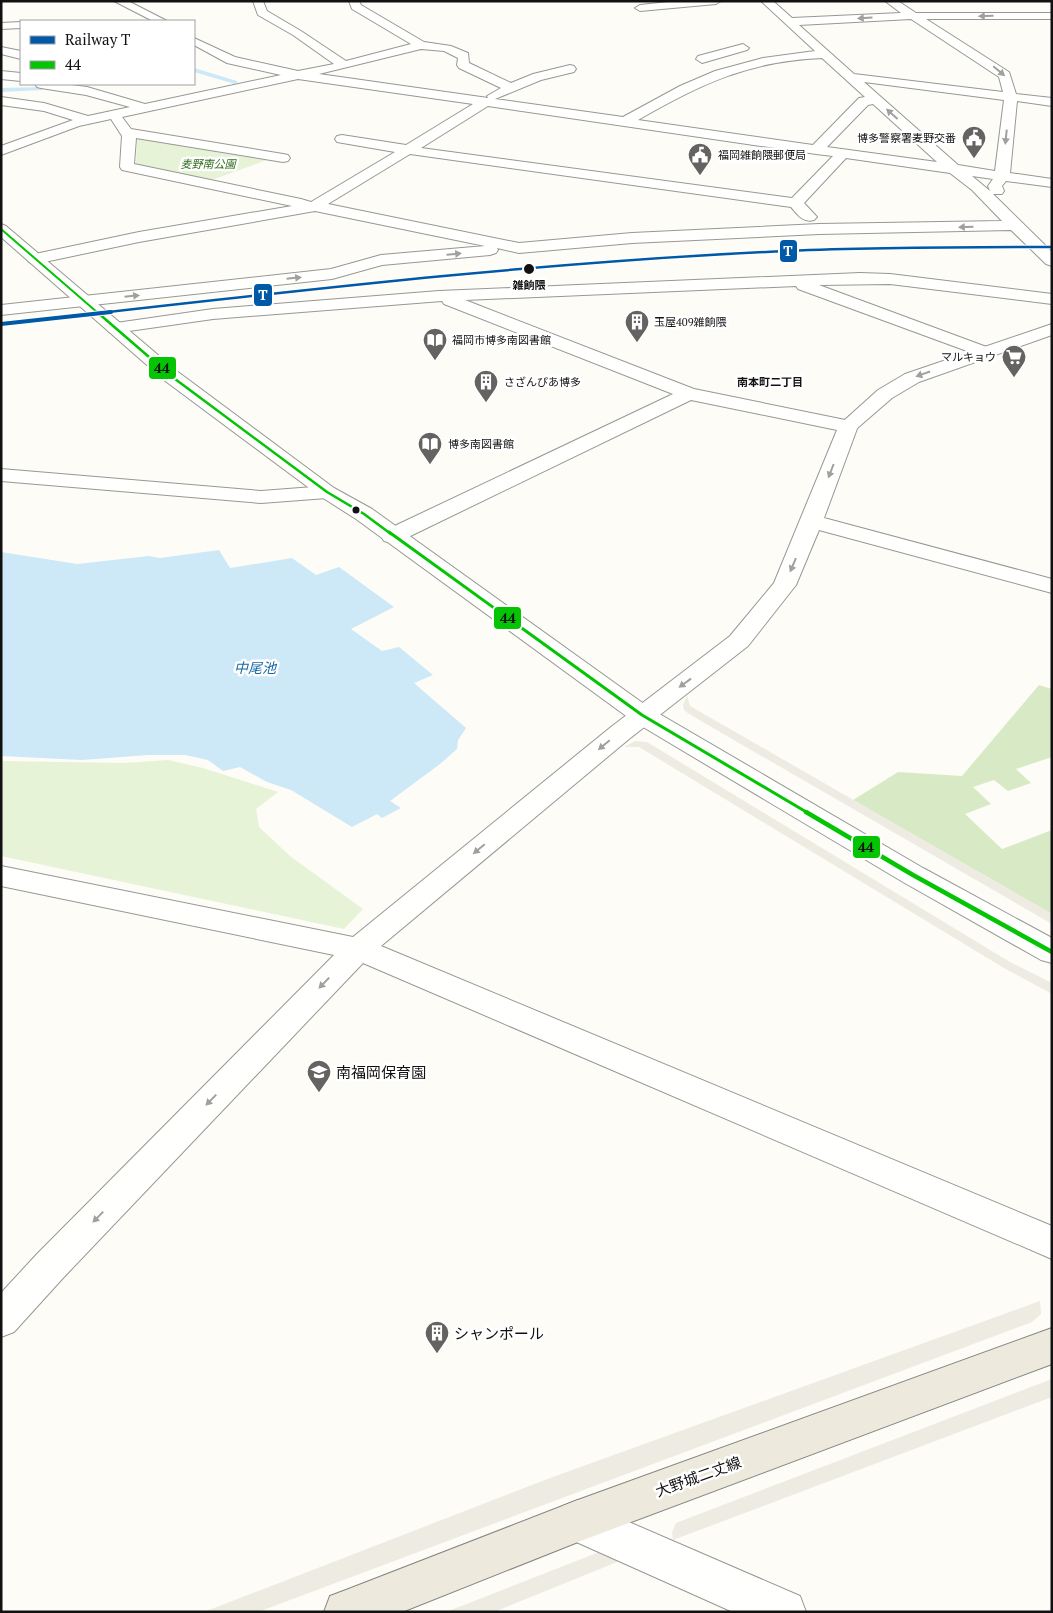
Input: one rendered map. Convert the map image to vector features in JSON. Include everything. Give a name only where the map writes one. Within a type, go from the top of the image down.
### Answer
[{"type":"main road","name":"大野城二丈線","points":[[346,1612],[578,1521],[1052,1346]]},
{"type":"street","points":[[119,1],[159,20]]},
{"type":"street","points":[[258,1],[262,13],[297,33],[344,65]]},
{"type":"street","points":[[354,1],[356,7],[421,45],[454,51],[464,56],[463,65],[511,88]]},
{"type":"street","points":[[640,8],[716,1]]},
{"type":"street","points":[[766,1],[945,162],[977,187],[1050,258]]},
{"type":"street","points":[[890,1],[1002,72],[1007,80],[1011,97],[1002,176],[995,186],[1015,225]]},
{"type":"street","points":[[1013,6],[1039,26]]},
{"type":"street","points":[[789,22],[913,17],[1052,16]]},
{"type":"street","points":[[1,26],[20,25]]},
{"type":"street","points":[[790,41],[809,40]]},
{"type":"street","points":[[195,42],[232,60],[299,75],[1052,183]]},
{"type":"street","points":[[1,151],[85,120],[344,65],[421,45]]},
{"type":"street","points":[[702,59],[753,47]]},
{"type":"street","points":[[1,50],[20,49]]},
{"type":"street","points":[[1,50],[20,55]]},
{"type":"street","points":[[624,122],[703,80],[742,66],[805,54],[824,54]]},
{"type":"street","points":[[208,62],[232,60]]},
{"type":"street","points":[[35,259],[140,237],[315,206],[483,102],[537,77],[570,69]]},
{"type":"street","points":[[851,77],[1052,102]]},
{"type":"street","points":[[48,85],[87,91],[144,108]]},
{"type":"street","points":[[816,150],[864,101],[876,100]]},
{"type":"street","points":[[1,101],[32,105],[85,120]]},
{"type":"street","points":[[114,114],[129,136],[127,167],[518,248]]},
{"type":"street","points":[[126,132],[283,158]]},
{"type":"street","points":[[342,139],[408,150],[796,203],[819,229]]},
{"type":"street","points":[[796,203],[842,154]]},
{"type":"street","points":[[1,310],[332,274],[381,260],[632,238],[819,229],[1015,225]]},
{"type":"street","points":[[1,229],[171,376],[327,492],[364,514],[642,715],[913,875],[1052,952]]},
{"type":"street","points":[[115,328],[213,314],[439,296],[791,280],[890,279],[1052,299]]},
{"type":"street","points":[[791,280],[986,353]]},
{"type":"street","points":[[439,296],[689,394],[848,426]]},
{"type":"street","points":[[1,1320],[50,1266],[358,948],[642,715],[739,641],[785,585],[812,521],[848,426],[886,394],[912,378],[1052,328]]},
{"type":"street","points":[[392,536],[689,394]]},
{"type":"street","points":[[1,475],[261,497],[327,492]]},
{"type":"street","points":[[812,521],[1052,586]]},
{"type":"street","points":[[1,876],[358,948],[1052,1244]]},
{"type":"street","points":[[578,1521],[784,1612]]},
{"type":"green space","name":"麦野南公園","points":[[137,137],[270,159],[212,180],[136,165]]},
{"type":"green space","points":[[1039,685],[1052,689],[1052,757],[1016,769],[1031,783],[1008,791],[994,780],[973,787],[991,804],[965,814],[1002,849],[1052,830],[1052,914],[853,800],[898,772],[962,776]]},
{"type":"green space","points":[[168,760],[203,768],[278,792],[256,809],[259,827],[290,856],[363,909],[344,929],[1,856],[1,761],[123,763]]},
{"type":"shaded area","points":[[687,696],[690,706],[1052,914],[1052,924],[689,714],[684,710],[683,705]]},
{"type":"shaded area","points":[[635,741],[647,742],[1010,962],[1052,983],[1052,994],[1004,968],[639,747],[624,747]]},
{"type":"shaded area","points":[[1040,1301],[1041,1314],[1032,1322],[258,1612],[204,1612],[550,1478]]},
{"type":"shaded area","points":[[1052,1379],[1052,1397],[673,1540],[672,1532],[676,1523]]},
{"type":"shaded area","points":[[607,1549],[622,1560],[494,1612],[446,1612]]},
{"type":"water","name":"中尾池","points":[[219,550],[230,568],[292,558],[316,575],[339,567],[394,607],[351,629],[382,651],[399,647],[433,675],[414,683],[466,728],[458,740],[457,749],[390,801],[401,808],[382,818],[377,814],[352,827],[291,790],[267,782],[240,767],[223,771],[208,760],[185,755],[148,755],[82,760],[1,756],[1,552],[77,564],[149,556],[160,558]]},
{"type":"waterway","points":[[195,70],[235,82]]},
{"type":"waterway","points":[[1,90],[42,88]]},
{"type":"rail line","name":"T","points":[[1,324],[295,291],[590,263],[820,250],[919,247],[1052,247]]},
{"type":"transit line","name":"44","points":[[1,229],[171,376],[327,492],[364,514],[642,715],[913,875],[1052,952]]},
{"type":"place","name":"博多警察署麦野交番","points":[[974,159]]},
{"type":"place","name":"福岡雑餉隈郵便局","points":[[700,176]]},
{"type":"place","name":"雑餉隈","points":[[529,269]]},
{"type":"place","name":"玉屋409雑餉隈","points":[[637,343]]},
{"type":"place","name":"福岡市博多南図書館","points":[[435,361]]},
{"type":"place","name":"マルキョウ","points":[[1014,378]]},
{"type":"place","name":"さざんぴあ博多","points":[[486,403]]},
{"type":"place","name":"博多南図書館","points":[[430,465]]},
{"type":"place","name":"南福岡保育園","points":[[319,1093]]},
{"type":"place","name":"シャンポール","points":[[437,1354]]},
{"type":"district","name":"南本町二丁目","points":[[770,382]]}]
